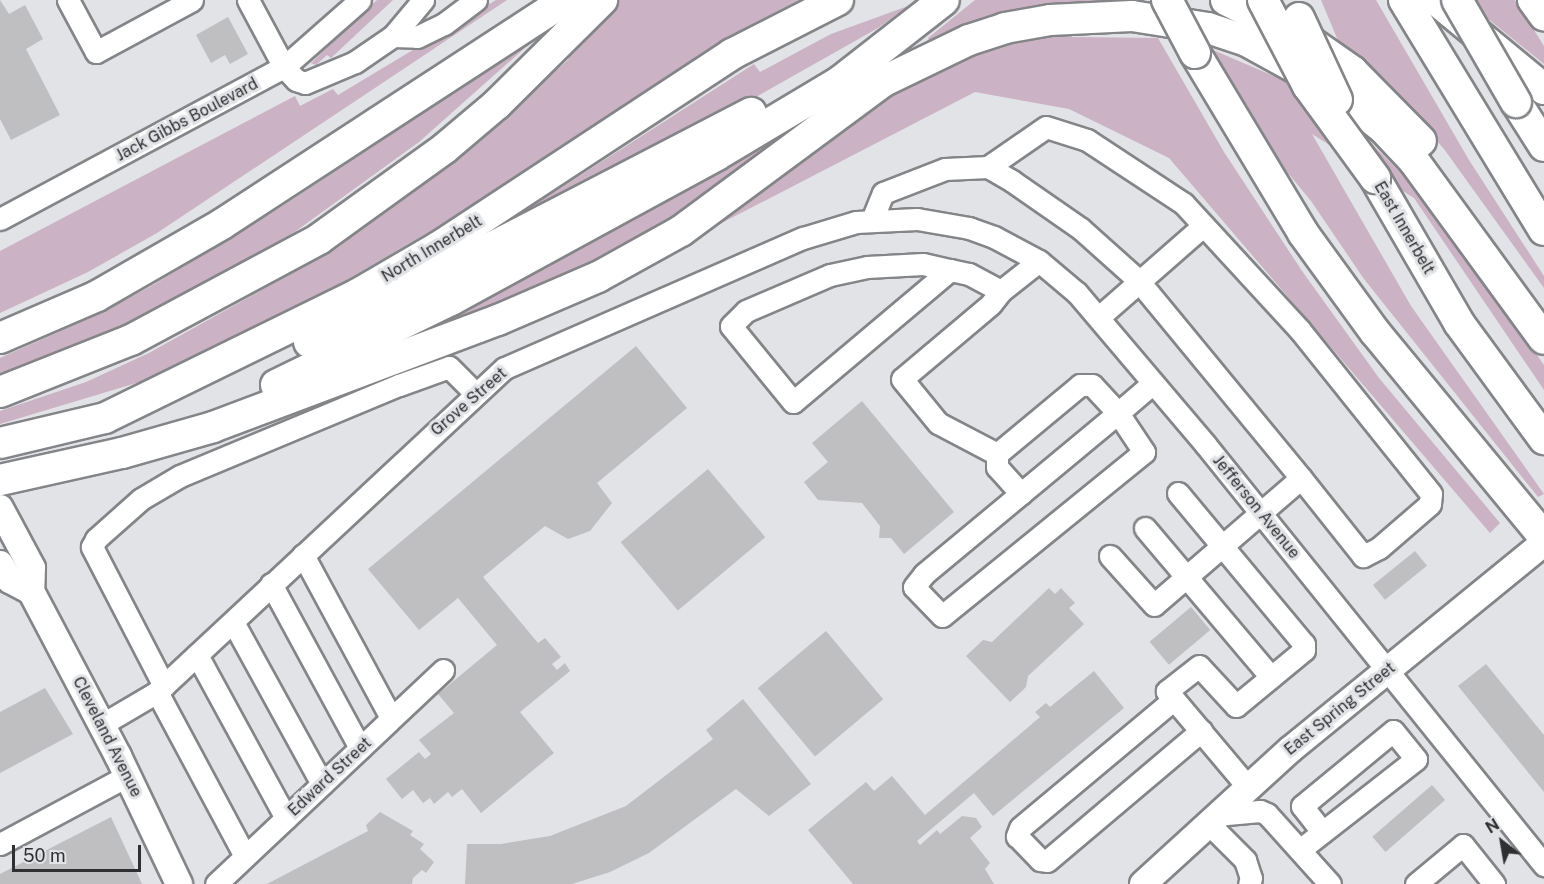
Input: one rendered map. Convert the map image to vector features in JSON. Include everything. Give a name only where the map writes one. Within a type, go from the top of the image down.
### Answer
[{"type":"highway","points":[[397,112],[530,0]]},
{"type":"highway","points":[[0,338],[58,314],[135,275],[222,224],[566,0]]},
{"type":"highway","points":[[2,392],[131,340],[319,239],[445,148],[552,52],[602,0]]},
{"type":"highway","name":"North Innerbelt","points":[[14,439],[105,418],[358,294],[440,246],[732,54],[838,0]]},
{"type":"highway","points":[[122,453],[221,411],[380,336],[610,215],[839,81],[944,0]]},
{"type":"highway","points":[[1167,0],[1195,53],[1329,269],[1375,332],[1544,537]]},
{"type":"highway","points":[[1226,0],[1301,20],[1434,156],[1544,318]]},
{"type":"highway","points":[[1263,0],[1308,86],[1375,178]]},
{"type":"highway","points":[[1457,0],[1544,146]]},
{"type":"highway","points":[[1533,0],[1544,15]]},
{"type":"highway","points":[[1418,6],[1544,89]]},
{"type":"highway","points":[[1418,6],[1544,230]]},
{"type":"highway","points":[[0,480],[122,453],[213,427],[498,320],[598,277],[681,231],[851,105],[914,65],[1005,28],[1099,16],[1132,16],[1208,28],[1247,41],[1334,89],[1383,128],[1414,161],[1544,339]]},
{"type":"highway","name":"East Innerbelt","points":[[1301,20],[1375,178],[1460,323],[1544,439]]},
{"type":"highway","points":[[105,418],[232,378],[297,348],[800,88],[907,28]]},
{"type":"main road","name":"Cleveland Avenue","points":[[0,508],[32,568],[31,591],[102,724],[179,884]]},
{"type":"main road","name":"East Spring Street","points":[[1143,884],[1247,786],[1544,543]]},
{"type":"main road","name":"Cleveland Avenue","points":[[0,564],[10,580],[31,591]]},
{"type":"street","points":[[68,0],[96,52],[192,0]]},
{"type":"street","points":[[248,0],[285,67],[296,80],[305,83],[355,62],[393,36],[423,0]]},
{"type":"street","name":"Jack Gibbs Boulevard","points":[[0,219],[285,67],[360,0]]},
{"type":"street","points":[[393,36],[417,37],[444,24],[476,0]]},
{"type":"street","points":[[872,220],[883,193],[945,169],[988,168],[1046,127],[1087,140],[1184,204],[1335,372],[1431,494],[1430,504],[1379,548],[1363,556],[1137,279],[1081,229],[988,168]]},
{"type":"street","name":"Grove Street","points":[[102,724],[161,689],[475,393],[506,368],[803,238],[872,220],[917,219]]},
{"type":"street","name":"Jefferson Avenue","points":[[917,219],[969,228],[1039,261],[1077,292],[1388,669],[1544,865]]},
{"type":"street","points":[[1098,317],[1137,279],[1203,226]]},
{"type":"street","points":[[997,454],[938,423],[902,379],[991,304],[1001,291],[1039,261]]},
{"type":"street","points":[[950,270],[793,402],[731,326],[746,311],[830,275],[867,267],[923,264],[969,274],[1001,291]]},
{"type":"street","points":[[245,856],[92,547],[96,538],[141,499],[180,476],[399,386],[449,368],[475,393]]},
{"type":"street","points":[[997,454],[1080,385],[1092,385],[1118,413],[1144,452],[942,616],[914,587],[1021,494],[1118,413],[1153,383]]},
{"type":"street","points":[[997,454],[998,467],[1021,494]]},
{"type":"street","points":[[1110,556],[1150,604],[1154,605],[1301,478]]},
{"type":"street","points":[[1178,493],[1304,644],[1304,650],[1236,706],[1199,666],[1167,691],[1247,786]]},
{"type":"street","points":[[1145,528],[1271,676]]},
{"type":"street","points":[[303,555],[391,718]]},
{"type":"street","points":[[271,584],[360,748]]},
{"type":"street","points":[[233,622],[322,784]]},
{"type":"street","points":[[197,655],[286,818]]},
{"type":"street","name":"Edward Street","points":[[216,884],[443,669]]},
{"type":"street","points":[[1173,700],[1020,828],[1017,836],[1040,860],[1047,861],[1201,732]]},
{"type":"street","points":[[1301,849],[1416,759],[1393,731],[1302,806],[1322,832]]},
{"type":"street","points":[[0,844],[128,776]]},
{"type":"street","points":[[1211,818],[1260,811],[1301,849],[1328,883]]},
{"type":"street","points":[[1211,818],[1245,860],[1251,878],[1249,884]]},
{"type":"street","points":[[1416,884],[1462,845],[1488,882]]},
{"type":"shaded area","points":[[377,0],[393,0],[331,58],[327,55],[316,65],[311,63]]},
{"type":"shaded area","points":[[496,0],[507,0],[157,233],[88,272],[0,313],[0,251],[295,96],[300,106],[333,89],[338,95]]},
{"type":"shaded area","points":[[595,0],[799,0],[745,28],[439,226],[302,306],[153,378],[0,424],[0,411],[86,382],[149,353],[337,248],[482,137],[569,59],[545,32]]},
{"type":"shaded area","points":[[975,0],[1143,0],[1143,4],[930,43],[928,38]]},
{"type":"shaded area","points":[[1321,0],[1376,0],[1469,160],[1544,276],[1544,288],[1444,149],[1409,109],[1342,50]]},
{"type":"shaded area","points":[[1476,0],[1515,0],[1544,46],[1544,64],[1487,18]]},
{"type":"shaded area","points":[[908,6],[878,28],[708,124],[500,227],[754,64],[760,72],[831,34]]},
{"type":"shaded area","points":[[1071,30],[1072,37],[1158,38],[1224,152],[1302,271],[1379,378],[1500,523],[1490,533],[1169,158],[1069,109],[975,92],[712,228],[872,105],[941,66],[1015,40]]},
{"type":"shaded area","points":[[536,38],[419,142],[278,244],[167,307],[96,340],[0,374],[0,358],[101,313],[153,285],[284,205]]},
{"type":"shaded area","points":[[1213,50],[1290,83],[1362,134],[1418,190],[1454,236],[1544,365],[1544,390],[1414,198],[1312,134],[1411,306],[1544,494],[1538,497],[1364,279],[1311,201],[1259,138]]},
{"type":"shaded area","points":[[850,90],[692,214],[608,262],[383,348],[595,239]]},
{"type":"building","points":[[0,0],[9,14],[25,5],[43,39],[26,49],[60,115],[11,140],[0,119]]},
{"type":"building","points":[[228,17],[248,54],[230,64],[225,55],[211,63],[196,35]]},
{"type":"building","points":[[636,346],[687,408],[597,483],[612,503],[590,531],[568,539],[545,526],[483,577],[538,643],[545,638],[561,657],[552,664],[557,670],[565,663],[570,671],[520,712],[554,753],[481,813],[462,789],[452,797],[448,792],[434,804],[430,798],[423,803],[413,790],[402,799],[386,779],[419,752],[425,759],[431,754],[419,740],[454,713],[438,694],[497,645],[458,598],[419,630],[368,569]]},
{"type":"building","points":[[862,401],[954,512],[904,554],[891,538],[879,538],[880,526],[862,503],[818,500],[804,482],[828,462],[812,443]]},
{"type":"building","points":[[708,469],[765,537],[678,610],[621,542]]},
{"type":"building","points":[[1415,551],[1427,566],[1385,600],[1373,585]]},
{"type":"building","points":[[1049,588],[1055,594],[1061,588],[1075,603],[1069,608],[1084,624],[1028,676],[1026,687],[1010,702],[966,656],[983,640],[992,642]]},
{"type":"building","points":[[1191,607],[1210,630],[1169,665],[1150,642]]},
{"type":"building","points":[[826,631],[883,699],[815,756],[758,688]]},
{"type":"building","points":[[1486,664],[1544,735],[1544,792],[1458,686]]},
{"type":"building","points":[[1094,671],[1124,708],[993,816],[974,793],[917,841],[920,845],[937,830],[940,834],[962,816],[976,818],[982,827],[970,838],[990,863],[985,869],[994,884],[853,884],[808,830],[866,782],[874,791],[892,776],[925,815],[1040,717],[1035,712],[1046,703],[1050,707]]},
{"type":"building","points":[[45,688],[73,734],[0,773],[0,712]]},
{"type":"building","points":[[743,699],[811,784],[769,816],[736,789],[649,853],[610,872],[572,884],[465,884],[467,844],[501,844],[550,836],[626,806],[713,739],[706,730]]},
{"type":"building","points":[[1432,785],[1445,800],[1385,852],[1372,837]]},
{"type":"building","points":[[380,812],[413,831],[410,835],[424,844],[420,849],[434,862],[426,873],[422,870],[413,878],[412,884],[267,884],[368,831],[366,825]]},
{"type":"building","points":[[111,817],[142,884],[0,884],[0,874]]}]
